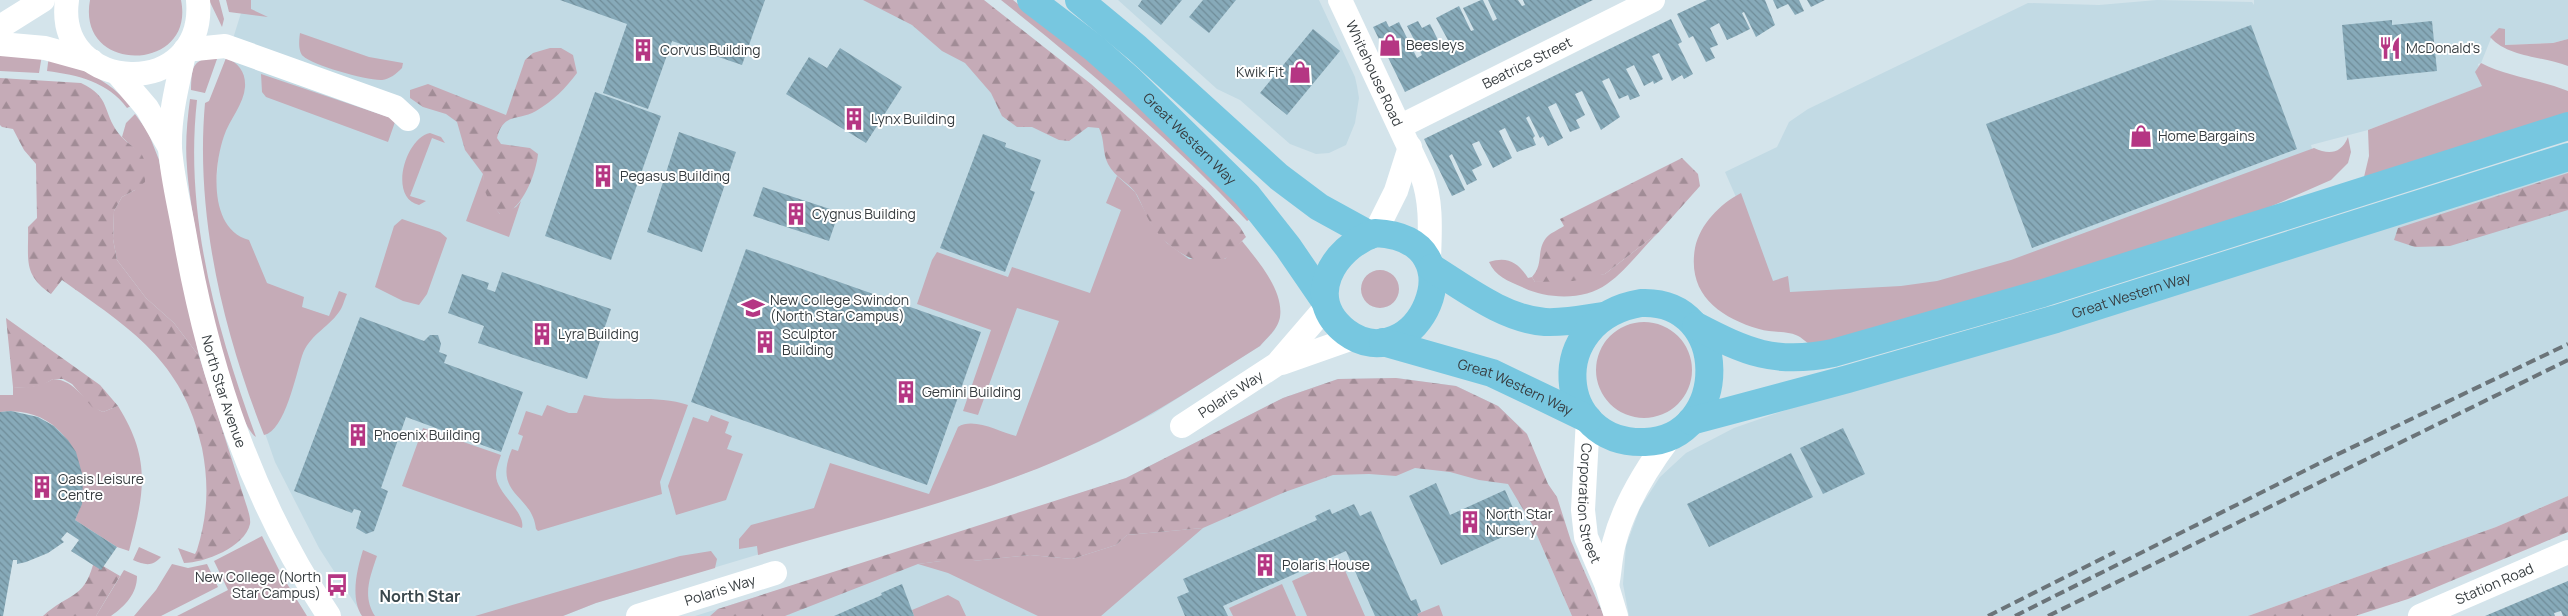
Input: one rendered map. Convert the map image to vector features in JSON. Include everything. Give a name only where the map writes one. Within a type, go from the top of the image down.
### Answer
[{"type":"main road","name":"Great Western Way","points":[[1031,0],[1094,48],[1130,80],[1247,195],[1288,247],[1326,304]]},
{"type":"main road","points":[[1080,0],[1137,48],[1280,177],[1319,207],[1372,234],[1404,239],[1430,263],[1502,310],[1534,320],[1558,322],[1603,316]]},
{"type":"main road","name":"Great Western Way","points":[[1696,326],[1751,351],[1777,358],[1812,358],[2044,293],[2568,126]]},
{"type":"main road","name":"Great Western Way","points":[[1681,429],[2056,319],[2568,157]]},
{"type":"main road","points":[[1372,234],[1347,247],[1340,255],[1328,278],[1326,304],[1332,319],[1353,338],[1371,342],[1383,342],[1403,335],[1423,316],[1431,294],[1430,263]]},
{"type":"main road","points":[[1649,303],[1674,309],[1696,326],[1707,353],[1710,376],[1703,403],[1681,429],[1647,442],[1621,439],[1603,432],[1588,418],[1575,394],[1573,371],[1580,343],[1592,326],[1603,316],[1624,306],[1649,303]]},
{"type":"main road","name":"Great Western Way","points":[[1383,342],[1498,375],[1588,418]]},
{"type":"street","points":[[0,27],[43,0]]},
{"type":"street","name":"North Star Avenue","points":[[67,0],[67,20],[72,35],[80,49],[92,61],[118,74],[134,76],[151,73],[173,62],[185,50],[195,32],[199,5]]},
{"type":"street","name":"Whitehouse Road","points":[[1340,0],[1401,126],[1427,189],[1430,210],[1430,263]]},
{"type":"street","name":"Beatrice Street","points":[[1401,126],[1653,0]]},
{"type":"street","points":[[199,5],[225,46]]},
{"type":"street","points":[[0,44],[45,48],[92,61]]},
{"type":"street","points":[[185,50],[225,46],[395,107],[408,119]]},
{"type":"street","name":"North Star Avenue","points":[[185,50],[173,110],[170,148],[199,306],[226,405],[246,462],[292,558],[329,616]]},
{"type":"street","name":"North Star Avenue","points":[[118,74],[147,108],[170,148]]},
{"type":"street","points":[[1372,234],[1396,191],[1410,147]]},
{"type":"street","name":"Polaris Way","points":[[1278,364],[1326,304]]},
{"type":"street","name":"Polaris Way","points":[[1182,426],[1278,364],[1353,338]]},
{"type":"street","name":"Corporation Street","points":[[1588,418],[1583,510],[1586,537],[1616,616]]},
{"type":"street","name":"Corporation Street","points":[[1606,586],[1614,546],[1627,508],[1648,469],[1681,429]]},
{"type":"street","name":"Station Road","points":[[2420,616],[2568,552]]},
{"type":"street","name":"Polaris Way","points":[[638,616],[775,573]]},
{"type":"shaded area","name":"New College Swindon (North Star Campus)","points":[[226,0],[976,0],[1228,225],[1268,279],[1278,298],[1280,317],[1274,331],[1260,346],[1153,414],[1099,442],[1013,478],[596,603],[563,616],[363,616],[319,548],[275,462],[253,399],[212,236],[226,61],[241,13]]},
{"type":"shaded area","points":[[1118,0],[1319,0],[1355,77],[1357,86],[1359,98],[1355,123],[1346,145],[1329,153],[1316,154],[1290,144],[1240,100],[1217,89]]},
{"type":"shaded area","points":[[2157,0],[2252,2],[2254,5],[2254,0],[2568,0],[2568,39],[2553,43],[2505,45],[2494,31],[2481,63],[2478,64],[2483,86],[2368,130],[2311,145],[2316,164],[1807,329],[1702,254],[1739,204],[1725,172],[1777,147],[1789,122],[1808,109],[2028,3],[2099,5]]},
{"type":"shaded area","points":[[2568,170],[2568,496],[2496,527],[2248,616],[1629,616],[1623,584],[1626,546],[1640,508],[1660,477],[1686,453],[1734,428],[1815,400]]},
{"type":"shaded area","points":[[1396,378],[1456,386],[1498,406],[1527,434],[1509,484],[1533,526],[1572,616],[695,616],[938,540],[1126,478],[1283,398],[1338,379]]},
{"type":"green space","points":[[90,0],[181,0],[181,24],[171,41],[155,52],[136,56],[117,52],[100,42],[91,25]]},
{"type":"green space","points":[[209,0],[219,0],[224,19],[222,27]]},
{"type":"green space","points":[[226,0],[251,0],[251,9],[268,17],[229,12]]},
{"type":"green space","points":[[863,0],[984,0],[1091,84],[1139,127],[1206,190],[1240,227],[1246,237],[1227,257],[1214,262],[1203,262],[1182,254],[1156,231],[1134,191],[1111,169],[1106,160],[1099,128],[1088,127],[1069,141],[1059,140],[1032,127],[1017,127],[1002,116],[991,93],[965,63],[942,51],[912,25]]},
{"type":"green space","points":[[1001,0],[1013,0],[1114,80],[1252,218],[1247,221],[1189,162],[1128,106]]},
{"type":"green space","points":[[2499,28],[2505,29],[2505,45],[2553,43],[2568,39],[2568,66],[2507,49],[2490,37]]},
{"type":"green space","points":[[300,33],[369,57],[403,63],[402,68],[388,79],[375,80],[328,68],[308,60],[301,54]]},
{"type":"green space","points":[[550,48],[561,48],[573,55],[577,73],[554,99],[530,114],[512,118],[503,124],[497,138],[501,144],[530,148],[538,154],[527,190],[515,207],[501,215],[490,203],[484,189],[483,174],[465,150],[457,122],[446,114],[423,107],[410,98],[410,90],[428,84],[506,115],[525,60],[533,53]]},
{"type":"green space","points":[[0,53],[42,55],[39,73],[0,71]]},
{"type":"green space","points":[[49,55],[83,70],[103,82],[131,106],[127,108],[111,92],[92,81],[47,71]]},
{"type":"green space","points":[[215,55],[217,59],[205,93],[191,90],[194,66],[201,60]]},
{"type":"green space","points":[[226,58],[241,69],[245,82],[242,100],[224,136],[218,164],[217,196],[227,224],[236,234],[249,240],[267,283],[304,297],[302,307],[329,316],[339,291],[347,294],[339,312],[305,349],[284,413],[278,424],[264,435],[236,355],[215,272],[208,230],[204,188],[203,145],[205,103],[209,101]]},
{"type":"green space","points":[[2481,63],[2502,72],[2568,91],[2568,114],[2364,177],[2369,156],[2368,130],[2482,86],[2475,72]]},
{"type":"green space","points":[[261,74],[391,118],[395,122],[388,142],[266,97],[262,92]]},
{"type":"green space","points":[[0,78],[81,83],[102,99],[113,126],[124,140],[144,158],[145,182],[122,197],[114,211],[113,239],[117,260],[146,298],[174,323],[199,356],[250,520],[247,532],[240,540],[223,552],[202,560],[184,563],[178,548],[195,554],[197,550],[205,511],[206,474],[202,448],[193,418],[182,392],[167,369],[131,331],[62,280],[51,294],[35,280],[31,272],[28,257],[28,227],[37,218],[36,164],[24,150],[13,129],[0,125]]},
{"type":"green space","points":[[190,99],[197,100],[194,143],[195,187],[207,272],[228,356],[256,437],[245,421],[233,392],[211,310],[202,266],[187,167],[186,150]]},
{"type":"green space","points":[[135,114],[148,132],[159,160],[199,356],[174,323],[146,298],[117,260],[113,239],[114,211],[122,197],[135,190],[142,156],[122,137],[126,123]]},
{"type":"green space","points":[[430,133],[441,137],[445,143],[432,138],[410,196],[426,201],[419,205],[410,200],[404,192],[403,168],[413,145],[421,137]]},
{"type":"green space","points":[[2348,137],[2351,152],[2348,163],[2331,180],[2249,216],[2129,255],[1856,335],[1809,344],[1796,335],[1764,330],[1744,324],[1731,318],[1709,301],[1701,291],[1696,278],[1694,264],[1695,248],[1701,231],[1719,209],[1741,193],[1773,281],[1788,276],[1790,292],[1901,286],[1937,281],[2011,260],[2314,148],[2325,152],[2334,152],[2342,147]]},
{"type":"green space","points":[[1682,158],[1698,174],[1700,186],[1659,232],[1605,274],[1573,281],[1535,282],[1532,277],[1538,267],[1541,248],[1546,238],[1564,226],[1560,219]]},
{"type":"green space","points":[[2568,173],[2568,210],[2450,246],[2415,247],[2394,240],[2398,228]]},
{"type":"green space","points":[[483,174],[488,196],[500,214],[516,207],[521,201],[509,237],[466,221]]},
{"type":"green space","points":[[1117,176],[1135,192],[1151,223],[1167,243],[1189,259],[1225,259],[1242,241],[1274,286],[1280,307],[1280,317],[1277,325],[1260,346],[1121,431],[1059,460],[932,505],[758,555],[757,546],[739,549],[739,539],[751,525],[814,508],[830,463],[929,494],[958,427],[964,424],[979,424],[1016,436],[1059,321],[1017,308],[978,415],[963,411],[991,330],[917,304],[932,260],[937,252],[1008,277],[1012,267],[1090,293],[1121,210],[1106,203]]},
{"type":"green space","points":[[402,219],[440,232],[447,238],[427,294],[419,305],[403,301],[375,287],[394,226]]},
{"type":"green space","points":[[1659,232],[1628,266],[1607,284],[1598,290],[1576,296],[1553,296],[1532,291],[1502,278],[1489,262],[1507,260],[1512,262],[1528,278],[1532,277],[1535,282],[1605,274]]},
{"type":"green space","points":[[1380,270],[1394,275],[1399,289],[1394,303],[1380,308],[1366,303],[1361,289],[1366,275]]},
{"type":"green space","points":[[6,318],[100,385],[118,406],[103,412],[92,407],[72,384],[63,379],[53,379],[43,385],[27,388],[13,387]]},
{"type":"green space","points":[[1644,322],[1662,326],[1678,336],[1688,352],[1692,370],[1688,388],[1678,404],[1662,414],[1644,418],[1626,414],[1610,404],[1600,388],[1596,370],[1600,352],[1610,336],[1626,326]]},
{"type":"green space","points":[[1396,378],[1456,386],[1498,406],[1527,434],[1548,484],[1557,497],[1571,541],[1604,616],[1572,616],[1533,526],[1508,484],[1479,480],[1450,472],[1415,468],[1396,476],[1369,474],[1333,475],[1285,492],[1203,528],[1127,535],[1116,545],[1072,559],[1030,555],[918,564],[785,616],[710,616],[718,609],[1126,478],[1283,398],[1338,379]]},
{"type":"green space","points":[[53,379],[68,383],[103,412],[118,406],[129,425],[136,443],[142,477],[138,512],[129,551],[117,547],[75,520],[81,500],[82,480],[78,461],[69,443],[57,429],[41,418],[22,412],[0,412],[0,395],[13,395],[13,387],[34,386]]},
{"type":"green space","points":[[584,395],[663,400],[688,405],[660,482],[662,494],[538,531],[528,508],[515,493],[507,476],[507,464],[512,449],[518,451],[523,436],[518,434],[526,411],[542,416],[547,405],[569,413],[577,413]]},
{"type":"green space","points":[[711,415],[729,422],[725,433],[732,436],[727,449],[743,454],[726,500],[676,515],[668,486],[693,417],[708,422]]},
{"type":"green space","points":[[423,428],[501,455],[496,472],[497,482],[520,516],[522,528],[402,486]]},
{"type":"green space","points":[[2568,496],[2568,532],[2408,599],[2355,616],[2248,616],[2496,527]]},
{"type":"green space","points":[[1203,528],[1101,616],[1038,616],[948,573],[918,564],[1030,555],[1072,559],[1116,545],[1127,535]]},
{"type":"green space","points":[[262,536],[281,574],[307,616],[177,616],[228,590],[214,561]]},
{"type":"green space","points":[[139,547],[161,557],[151,564],[133,560]]},
{"type":"green space","points":[[363,550],[377,556],[368,586],[369,601],[375,616],[362,616],[356,601],[357,574]]},
{"type":"green space","points":[[711,551],[717,559],[715,568],[596,603],[563,616],[475,616],[680,556]]},
{"type":"green space","points":[[1340,559],[1365,616],[1307,616],[1292,581]]},
{"type":"green space","points":[[172,564],[188,568],[207,564],[218,587],[161,616],[134,616],[156,590]]},
{"type":"green space","points":[[93,565],[103,566],[120,576],[96,616],[43,616],[79,590],[89,576]]},
{"type":"green space","points":[[124,570],[137,576],[135,588],[129,599],[111,616],[96,616]]},
{"type":"green space","points":[[1282,584],[1296,616],[1233,616],[1229,608]]},
{"type":"green space","points":[[948,595],[959,601],[966,616],[914,616],[912,610]]},
{"type":"green space","points":[[1439,605],[1443,616],[1418,616],[1417,614]]},
{"type":"building","name":"Corvus Building","points":[[560,0],[765,0],[742,65],[672,41],[648,109],[603,93],[627,24]]},
{"type":"building","points":[[1142,0],[1182,0],[1161,25],[1138,6]]},
{"type":"building","points":[[1203,0],[1236,0],[1209,33],[1189,17]]},
{"type":"building","points":[[1483,0],[1493,21],[1497,19],[1488,0],[1518,0],[1522,6],[1525,5],[1523,0],[1593,0],[1405,92],[1373,27],[1386,21],[1389,27],[1399,22],[1417,58],[1422,55],[1407,26],[1418,21],[1422,28],[1430,24],[1441,46],[1449,42],[1436,18],[1459,6],[1471,31],[1474,30],[1463,8]]},
{"type":"building","points":[[1707,0],[1765,0],[1775,25],[1756,37],[1744,12],[1742,13],[1750,29],[1727,40],[1719,23],[1710,28],[1718,45],[1710,48],[1715,58],[1706,62],[1693,36],[1689,38],[1677,14]]},
{"type":"building","points":[[1773,0],[1799,0],[1804,11],[1795,15],[1788,4],[1777,9]]},
{"type":"building","points":[[1807,0],[1825,0],[1811,7]]},
{"type":"building","points":[[1671,19],[1682,42],[1678,44],[1693,74],[1684,79],[1682,75],[1672,81],[1659,53],[1652,56],[1663,79],[1654,84],[1653,81],[1644,86],[1634,65],[1626,69],[1640,96],[1630,100],[1628,95],[1619,99],[1609,78],[1602,81],[1620,117],[1601,130],[1582,91],[1575,94],[1585,115],[1576,120],[1580,128],[1570,132],[1556,103],[1548,107],[1563,138],[1548,146],[1543,136],[1540,138],[1529,116],[1526,118],[1535,136],[1533,138],[1536,145],[1517,152],[1505,128],[1499,131],[1512,158],[1493,168],[1479,141],[1472,144],[1482,165],[1472,170],[1477,180],[1467,185],[1452,154],[1449,156],[1465,190],[1452,196],[1424,139]]},
{"type":"building","name":"McDonald's","points":[[2392,20],[2392,25],[2432,21],[2437,71],[2347,80],[2342,25]]},
{"type":"building","name":"Home Bargains","points":[[2251,25],[2297,149],[2032,248],[1986,124]]},
{"type":"building","name":"Kwik Fit","points":[[1313,29],[1340,51],[1287,115],[1260,93]]},
{"type":"building","name":"Lynx Building","points":[[840,48],[902,87],[866,143],[786,94],[809,57],[827,68]]},
{"type":"building","name":"Pegasus Building","points":[[595,92],[661,116],[611,260],[545,236]]},
{"type":"building","points":[[679,132],[736,152],[702,252],[647,232]]},
{"type":"building","points":[[983,134],[1006,143],[1005,147],[1041,160],[1030,190],[1035,192],[1005,272],[940,248]]},
{"type":"building","name":"Cygnus Building","points":[[763,187],[839,212],[829,241],[753,216]]},
{"type":"building","points":[[746,249],[981,332],[927,485],[691,402]]},
{"type":"building","name":"Lyra Building","points":[[502,272],[611,309],[587,379],[478,343],[484,326],[448,313],[462,274],[489,283],[487,289],[495,292]]},
{"type":"building","name":"Phoenix Building","points":[[360,317],[424,341],[430,335],[438,335],[441,344],[439,352],[447,355],[444,363],[523,392],[501,452],[406,417],[381,488],[388,491],[374,531],[366,534],[356,528],[361,511],[354,509],[352,513],[294,491]]},
{"type":"building","name":"Oasis Leisure Centre","points":[[11,411],[38,417],[54,426],[68,440],[76,452],[83,477],[82,504],[75,520],[117,547],[101,570],[71,551],[79,540],[67,532],[61,539],[64,542],[48,553],[17,564],[17,560],[13,560],[3,616],[0,616],[0,412]]},
{"type":"building","points":[[1843,428],[1865,474],[1823,494],[1800,448]]},
{"type":"building","points":[[1791,453],[1813,497],[1709,547],[1687,504]]},
{"type":"building","name":"North Star Nursery","points":[[1436,483],[1450,515],[1505,490],[1522,528],[1441,565],[1409,496]]},
{"type":"building","name":"Polaris House","points":[[1354,504],[1360,516],[1371,511],[1411,601],[1416,599],[1421,612],[1417,614],[1418,616],[1375,616],[1346,551],[1223,606],[1228,616],[1185,616],[1177,597],[1189,592],[1183,579],[1317,520],[1315,516],[1330,509],[1332,514]]},
{"type":"building","points":[[2568,581],[2568,616],[2563,616],[2561,611],[2554,613],[2555,616],[2485,616]]},
{"type":"building","points":[[902,584],[914,616],[834,616],[882,595],[881,593]]},
{"type":"railway","points":[[2015,616],[2334,456],[2568,344]]},
{"type":"railway","points":[[2048,616],[2568,360]]},
{"type":"railway","points":[[1988,616],[2115,552]]},
{"type":"place","name":"Beesleys","points":[[1390,45]]},
{"type":"place","name":"McDonald's","points":[[2390,48]]},
{"type":"place","name":"Corvus Building","points":[[643,50]]},
{"type":"place","name":"Kwik Fit","points":[[1300,72]]},
{"type":"place","name":"Lynx Building","points":[[854,119]]},
{"type":"place","name":"Home Bargains","points":[[2141,136]]},
{"type":"place","name":"Pegasus Building","points":[[603,176]]},
{"type":"place","name":"Cygnus Building","points":[[796,214]]},
{"type":"place","name":"New College Swindon (North Star Campus)","points":[[753,308]]},
{"type":"place","name":"Lyra Building","points":[[542,334]]},
{"type":"place","name":"Sculptor Building","points":[[765,342]]},
{"type":"place","name":"Gemini Building","points":[[906,392]]},
{"type":"place","name":"Phoenix Building","points":[[358,435]]},
{"type":"place","name":"Oasis Leisure Centre","points":[[42,487]]},
{"type":"place","name":"North Star Nursery","points":[[1470,522]]},
{"type":"place","name":"Polaris House","points":[[1265,565]]},
{"type":"place","name":"New College (North Star Campus)","points":[[337,585]]},
{"type":"district","name":"North Star","points":[[420,596]]}]
